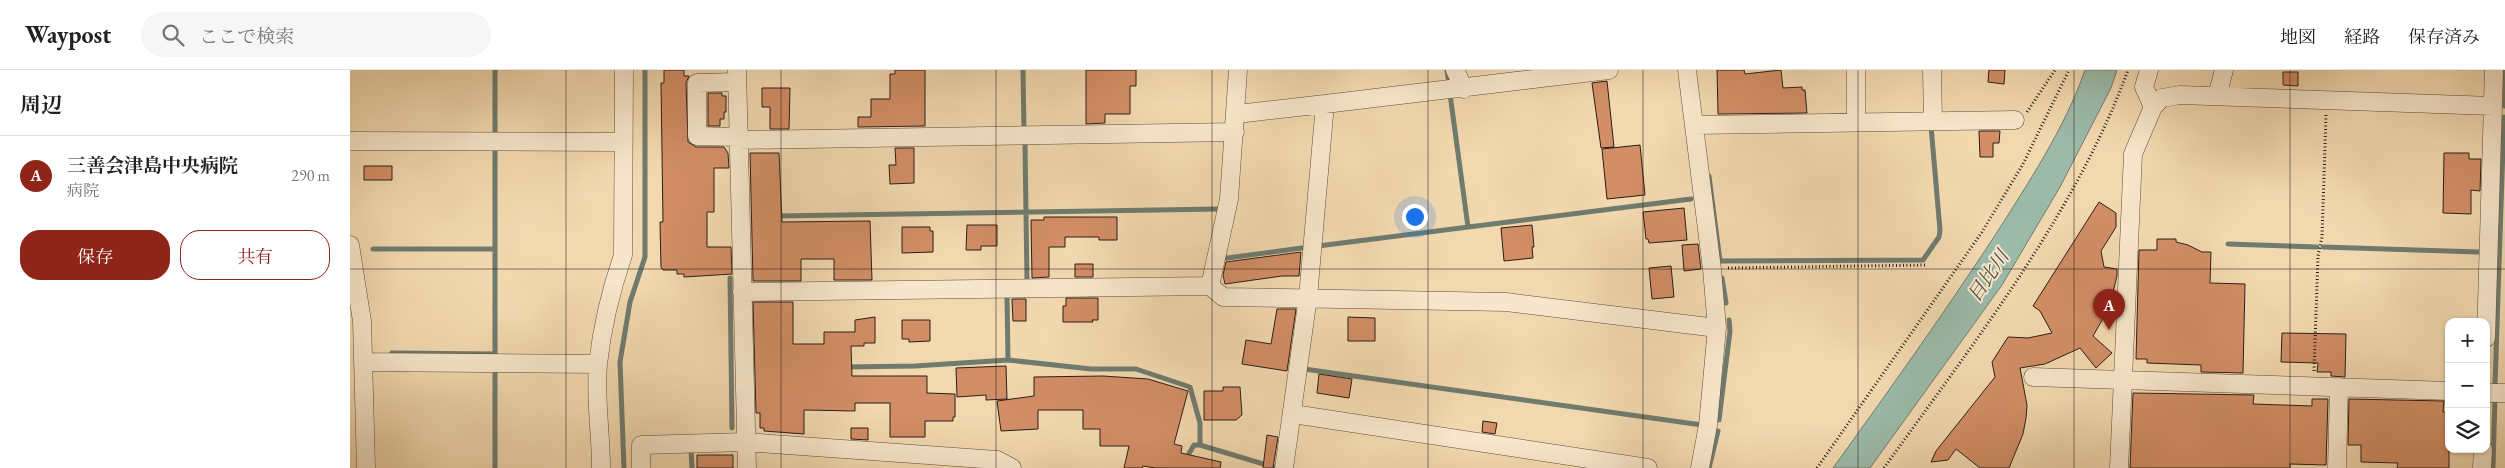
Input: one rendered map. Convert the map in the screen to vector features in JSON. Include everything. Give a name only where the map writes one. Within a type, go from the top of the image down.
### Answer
[{"type":"street","points":[[601,468],[597,399],[598,364],[613,284],[623,255],[624,70]]},
{"type":"street","points":[[1210,286],[1229,199],[1236,123],[1238,70]]},
{"type":"street","points":[[1455,70],[1464,89]]},
{"type":"street","points":[[747,468],[742,292],[739,138],[737,76],[697,83],[697,136],[739,138],[1236,123],[1325,104],[1454,87],[1464,89],[1609,70]]},
{"type":"street","points":[[1686,70],[1712,269],[1717,328],[1708,425],[1700,468]]},
{"type":"street","points":[[1856,70],[1856,122]]},
{"type":"street","points":[[1932,70],[1933,121]]},
{"type":"street","points":[[2149,70],[2144,88],[2153,107]]},
{"type":"street","points":[[2217,96],[2224,70]]},
{"type":"street","points":[[2487,318],[2497,110],[2494,70]]},
{"type":"street","points":[[2119,468],[2133,154],[2153,107],[2162,98],[2180,94],[2497,110]]},
{"type":"street","points":[[1284,468],[1308,297],[1325,104]]},
{"type":"street","points":[[1694,125],[2015,120]]},
{"type":"street","points":[[350,141],[623,142]]},
{"type":"street","points":[[350,245],[362,321],[359,353],[366,468]]},
{"type":"street","points":[[742,292],[1210,286],[1223,297],[1308,297],[1506,302],[1717,328]]},
{"type":"street","points":[[359,353],[598,364]]},
{"type":"street","points":[[2033,377],[2445,391]]},
{"type":"street","points":[[2337,468],[2339,387]]},
{"type":"street","points":[[2490,393],[2505,393]]},
{"type":"street","points":[[1293,414],[1648,468]]},
{"type":"street","points":[[641,468],[642,445],[746,442],[996,460],[1012,468]]},
{"type":"street","points":[[2482,468],[2483,453]]},
{"type":"path","points":[[2015,120],[2022,118],[2031,107],[2055,70]]},
{"type":"path","points":[[1817,468],[1982,232],[2024,164],[2069,70]]},
{"type":"path","points":[[1884,468],[2012,289],[2072,189],[2128,70]]},
{"type":"path","points":[[2314,386],[2318,256],[2322,237],[2326,100]]},
{"type":"path","points":[[1712,269],[1927,266]]},
{"type":"water","name":"目比川","points":[[2085,70],[2117,70],[2111,88],[2060,187],[2002,285],[1870,468],[1833,468],[1935,325],[1994,237],[2056,135],[2077,92]]},
{"type":"building","points":[[664,70],[684,70],[684,76],[689,76],[686,83],[688,142],[696,147],[724,147],[728,153],[729,168],[714,168],[714,212],[707,212],[707,247],[731,247],[732,274],[684,277],[684,274],[677,274],[677,270],[663,270],[661,267],[660,222],[663,222],[661,83],[664,83]]},
{"type":"building","points":[[895,70],[925,70],[925,126],[858,127],[858,117],[871,117],[871,99],[890,99],[890,74],[895,74]]},
{"type":"building","points":[[1086,70],[1136,70],[1136,86],[1130,86],[1130,114],[1105,114],[1105,123],[1086,124]]},
{"type":"building","points":[[1717,70],[1744,70],[1745,74],[1781,70],[1783,88],[1802,87],[1802,90],[1805,90],[1807,113],[1718,114]]},
{"type":"building","points":[[1989,70],[2005,70],[2004,84],[1988,82]]},
{"type":"building","points":[[2283,72],[2298,72],[2298,86],[2283,85]]},
{"type":"building","points":[[1607,81],[1614,147],[1601,148],[1592,83]]},
{"type":"building","points":[[762,88],[790,88],[789,129],[770,129],[770,107],[762,107]]},
{"type":"building","points":[[708,93],[722,93],[722,96],[726,96],[726,112],[724,112],[724,119],[720,119],[720,126],[708,126]]},
{"type":"building","points":[[1979,131],[2000,131],[1999,143],[1993,143],[1993,157],[1980,157]]},
{"type":"building","points":[[1640,145],[1645,195],[1607,199],[1602,149]]},
{"type":"building","points":[[895,148],[914,148],[914,183],[890,184],[889,165],[896,165]]},
{"type":"building","points":[[750,153],[779,153],[782,222],[870,221],[872,280],[834,280],[834,259],[801,259],[801,281],[753,281]]},
{"type":"building","points":[[2444,153],[2469,153],[2469,159],[2481,159],[2480,191],[2471,190],[2471,214],[2443,213]]},
{"type":"building","points":[[364,166],[392,166],[392,180],[364,180]]},
{"type":"building","points":[[2099,202],[2116,213],[2116,227],[2101,251],[2104,267],[2117,269],[2117,276],[2109,308],[2093,336],[2112,353],[2096,368],[2080,348],[2045,364],[2020,368],[2027,405],[2026,418],[2023,434],[2009,468],[1980,468],[1956,449],[1948,460],[1931,462],[1936,451],[1995,377],[1992,362],[2008,337],[2028,338],[2052,333],[2040,311],[2033,306]]},
{"type":"building","points":[[1684,208],[1687,240],[1649,243],[1648,239],[1646,239],[1643,212]]},
{"type":"building","points":[[1044,217],[1117,217],[1117,240],[1099,240],[1099,237],[1065,237],[1065,247],[1049,247],[1049,277],[1032,278],[1031,220],[1044,220]]},
{"type":"building","points":[[967,225],[997,225],[997,246],[981,246],[981,250],[966,250]]},
{"type":"building","points":[[1532,225],[1533,258],[1504,261],[1501,228]]},
{"type":"building","points":[[902,227],[930,227],[930,231],[933,231],[933,252],[902,253]]},
{"type":"building","points":[[2157,239],[2176,239],[2176,242],[2188,245],[2202,252],[2211,252],[2210,283],[2245,284],[2243,373],[2201,372],[2201,365],[2147,363],[2147,359],[2136,359],[2139,250],[2157,250]]},
{"type":"building","points":[[1698,244],[1701,269],[1684,271],[1682,245]]},
{"type":"building","points":[[1301,252],[1299,276],[1282,276],[1225,284],[1223,275],[1226,262]]},
{"type":"building","points":[[1075,264],[1093,264],[1093,277],[1075,277]]},
{"type":"building","points":[[1671,266],[1674,297],[1652,299],[1649,268]]},
{"type":"building","points":[[1066,298],[1098,298],[1098,320],[1092,320],[1093,322],[1063,322],[1063,306],[1066,306]]},
{"type":"building","points":[[1012,299],[1026,299],[1026,321],[1013,321]]},
{"type":"building","points":[[753,302],[793,302],[793,344],[824,344],[824,332],[855,332],[855,320],[875,317],[875,343],[864,343],[864,346],[851,346],[852,376],[927,376],[927,393],[955,394],[955,417],[953,417],[953,421],[925,421],[925,437],[890,437],[890,403],[855,403],[855,411],[804,410],[804,434],[764,431],[764,428],[760,428],[760,413],[756,413]]},
{"type":"building","points":[[1277,309],[1296,309],[1287,371],[1242,364],[1246,340],[1271,344]]},
{"type":"building","points":[[1348,317],[1375,318],[1375,341],[1348,341]]},
{"type":"building","points":[[902,320],[930,320],[930,341],[909,342],[909,339],[902,339]]},
{"type":"building","points":[[2282,333],[2346,334],[2345,377],[2331,376],[2331,372],[2317,372],[2318,363],[2281,362]]},
{"type":"building","points":[[1006,366],[1007,399],[986,400],[986,395],[957,397],[956,368]]},
{"type":"building","points":[[1319,374],[1352,379],[1349,398],[1317,393]]},
{"type":"building","points":[[1103,376],[1148,379],[1188,391],[1174,444],[1182,446],[1181,453],[1221,462],[1220,468],[1156,468],[1143,466],[1142,468],[1124,468],[1129,446],[1100,446],[1100,429],[1083,429],[1083,410],[1038,410],[1038,429],[1001,431],[997,401],[1034,396],[1034,377]]},
{"type":"building","points":[[1223,387],[1240,387],[1242,415],[1236,420],[1204,420],[1204,391],[1223,391]]},
{"type":"building","points":[[2133,393],[2254,395],[2253,404],[2312,406],[2312,399],[2328,399],[2326,465],[2290,464],[2290,468],[2130,468]]},
{"type":"building","points":[[2349,399],[2444,401],[2445,453],[2449,453],[2449,468],[2397,468],[2398,463],[2361,462],[2361,445],[2348,445]]},
{"type":"building","points":[[1483,421],[1497,423],[1495,434],[1482,432]]},
{"type":"building","points":[[851,428],[868,428],[868,440],[851,439]]},
{"type":"building","points":[[1267,435],[1278,437],[1273,468],[1263,468]]},
{"type":"building","points":[[697,455],[733,455],[733,468],[697,468]]},
{"type":"waterway","points":[[495,70],[495,135]]},
{"type":"waterway","points":[[624,468],[620,362],[630,302],[645,257],[645,70]]},
{"type":"waterway","points":[[1023,70],[1024,131]]},
{"type":"waterway","points":[[1447,70],[1448,78]]},
{"type":"waterway","points":[[2504,106],[2505,70]]},
{"type":"waterway","points":[[1450,94],[1468,227]]},
{"type":"waterway","points":[[2495,385],[2504,117]]},
{"type":"waterway","points":[[1709,176],[1720,261],[1923,260],[1939,237],[1940,230],[1931,126]]},
{"type":"waterway","points":[[1023,282],[1027,282],[1025,144]]},
{"type":"waterway","points":[[392,353],[495,354],[495,149]]},
{"type":"waterway","points":[[1318,246],[1691,199]]},
{"type":"waterway","points":[[776,216],[1219,209]]},
{"type":"waterway","points":[[2228,244],[2317,247]]},
{"type":"waterway","points":[[1220,259],[1309,247]]},
{"type":"waterway","points":[[2323,247],[2478,252]]},
{"type":"waterway","points":[[373,249],[495,249]]},
{"type":"waterway","points":[[730,278],[732,428]]},
{"type":"waterway","points":[[1722,278],[1726,303]]},
{"type":"waterway","points":[[845,367],[915,366],[1008,360],[1007,296]]},
{"type":"waterway","points":[[1719,420],[1730,331],[1729,320]]},
{"type":"waterway","points":[[1008,360],[1091,369],[1136,369],[1190,387],[1200,423],[1200,445],[1277,468]]},
{"type":"waterway","points":[[495,368],[495,468]]},
{"type":"waterway","points":[[1304,369],[1702,425]]},
{"type":"waterway","points":[[2493,468],[2495,397]]},
{"type":"waterway","points":[[1709,468],[1718,431]]},
{"type":"waterway","points":[[1184,468],[1187,457],[1194,445],[1200,445]]},
{"type":"waterway","points":[[692,468],[691,450],[694,450]]},
{"type":"place","name":"三善会津島中央病院","points":[[2109,330]]}]
